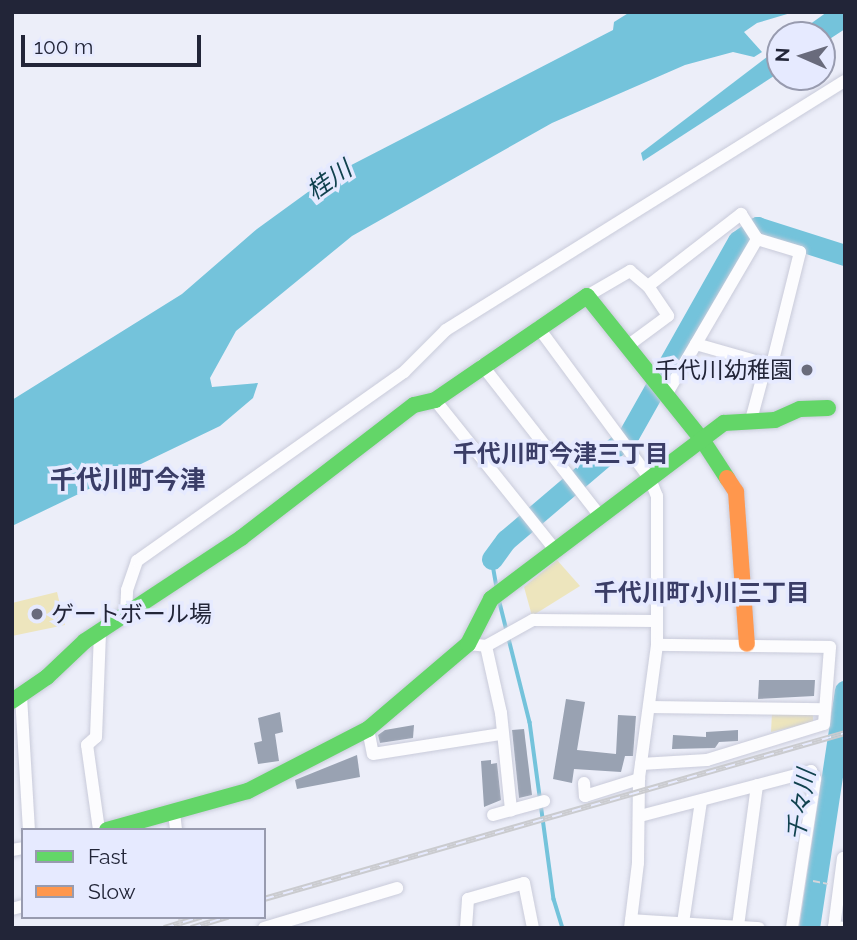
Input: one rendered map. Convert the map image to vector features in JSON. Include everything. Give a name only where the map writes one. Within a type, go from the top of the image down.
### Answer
[{"type":"street","points":[[126,612],[127,590],[138,561],[404,372],[446,330],[845,81]]},
{"type":"street","points":[[648,286],[741,214],[757,239],[800,252],[773,360],[766,364],[751,420]]},
{"type":"street","points":[[666,395],[757,239]]},
{"type":"street","points":[[29,828],[17,699],[100,632],[126,612],[240,538],[414,405],[435,400],[538,327],[630,271],[648,286],[668,316],[626,347]]},
{"type":"street","points":[[587,296],[703,440],[736,492],[747,644]]},
{"type":"street","points":[[538,327],[650,479],[660,513],[657,645],[639,779],[640,816],[630,924],[683,923],[759,928]]},
{"type":"street","points":[[696,344],[766,364]]},
{"type":"street","points":[[482,365],[599,515]]},
{"type":"street","points":[[435,400],[556,551]]},
{"type":"street","points":[[122,828],[175,821],[248,790],[368,729],[468,643],[491,599],[724,423],[775,420],[800,409],[828,408]]},
{"type":"street","points":[[468,643],[486,646],[533,620],[656,621]]},
{"type":"street","points":[[99,828],[86,746],[96,737],[100,632]]},
{"type":"street","points":[[641,764],[707,760],[824,724],[830,647],[657,645]]},
{"type":"street","points":[[486,646],[511,810]]},
{"type":"street","points":[[649,706],[825,709]]},
{"type":"street","points":[[368,729],[373,754],[501,734]]},
{"type":"street","points":[[640,816],[811,771],[815,779],[792,928]]},
{"type":"street","points":[[584,783],[585,796],[639,779]]},
{"type":"street","points":[[738,926],[757,785]]},
{"type":"street","points":[[683,923],[701,801]]},
{"type":"street","points":[[493,815],[541,802]]},
{"type":"street","points":[[843,859],[834,927],[845,928]]},
{"type":"street","points":[[466,928],[468,899],[524,883],[533,928]]},
{"type":"street","points":[[264,928],[303,913],[397,888]]},
{"type":"street","points":[[303,913],[304,928]]},
{"type":"path","points":[[807,880],[839,884]]},
{"type":"shaded area","points":[[557,560],[580,586],[532,616],[524,587]]},
{"type":"shaded area","name":"ゲートボール場","points":[[57,592],[65,625],[12,636],[12,603]]},
{"type":"shaded area","points":[[772,713],[813,714],[813,722],[771,732]]},
{"type":"water","name":"桂川","points":[[630,12],[794,12],[757,23],[744,32],[762,52],[754,57],[733,52],[685,65],[552,123],[352,236],[236,331],[210,378],[212,387],[258,383],[253,398],[220,426],[12,526],[12,400],[182,294],[257,229],[330,176],[613,30],[614,22]]},
{"type":"water","points":[[827,12],[845,12],[845,29],[836,35],[836,21],[814,21]]},
{"type":"water","points":[[766,58],[766,81],[643,161],[641,153]]},
{"type":"building","points":[[759,680],[815,680],[814,696],[758,699]]},
{"type":"building","points":[[566,699],[585,702],[577,750],[616,754],[618,715],[636,716],[633,756],[625,756],[621,772],[574,769],[572,783],[553,779]]},
{"type":"building","points":[[280,712],[283,732],[275,734],[279,761],[258,764],[254,743],[262,741],[258,718]]},
{"type":"building","points":[[414,725],[413,738],[380,743],[378,735],[385,730]]},
{"type":"building","points":[[524,729],[532,795],[519,798],[512,730]]},
{"type":"building","points":[[738,730],[738,741],[719,742],[715,748],[672,749],[673,735],[706,737],[706,732]]},
{"type":"building","points":[[357,755],[360,777],[297,789],[295,780]]},
{"type":"building","points":[[491,760],[491,764],[497,763],[501,800],[484,807],[481,761]]},
{"type":"waterway","points":[[492,559],[506,540],[628,436],[738,241],[757,227],[845,255]]},
{"type":"waterway","points":[[492,559],[497,588]]},
{"type":"waterway","points":[[499,599],[530,722],[554,899],[563,928]]},
{"type":"waterway","name":"千々川","points":[[809,928],[845,691]]},
{"type":"railway","points":[[266,898],[845,733]]},
{"type":"railway","points":[[164,928],[194,919]]},
{"type":"railway","points":[[191,928],[221,919]]},
{"type":"traffic: fast","points":[[12,701],[47,677],[85,641],[241,538],[414,405],[435,400],[587,296],[703,441],[727,478]]},
{"type":"traffic: fast","points":[[114,828],[248,791],[368,729],[468,644],[491,599],[724,423],[775,420],[800,409],[828,408]]},
{"type":"traffic: slow","points":[[727,478],[736,492],[747,644]]},
{"type":"place","name":"千代川幼稚園","points":[[807,370]]},
{"type":"place","name":"ゲートボール場","points":[[37,614]]},
{"type":"district","name":"千代川町今津三丁目","points":[[561,454]]},
{"type":"district","name":"千代川町今津","points":[[128,481]]},
{"type":"district","name":"千代川町小川三丁目","points":[[702,593]]}]
